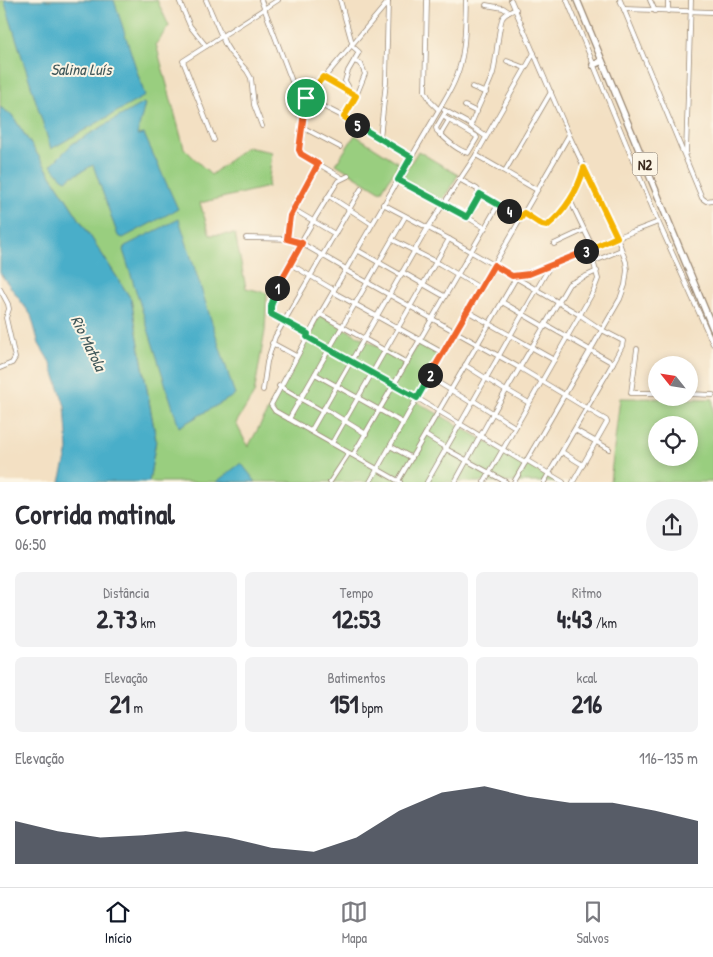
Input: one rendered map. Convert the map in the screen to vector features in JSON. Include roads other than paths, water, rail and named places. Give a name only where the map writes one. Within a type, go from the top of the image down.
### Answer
[{"type":"main road","name":"N2","points":[[576,0],[713,329]]},
{"type":"main road","points":[[593,65],[602,61]]},
{"type":"street","points":[[179,0],[190,26],[206,46]]},
{"type":"street","points":[[206,0],[230,52],[251,78],[254,105],[262,126]]},
{"type":"street","points":[[261,0],[293,84],[298,92],[411,157]]},
{"type":"street","points":[[214,140],[183,61],[278,0]]},
{"type":"street","points":[[340,0],[351,44],[359,52],[345,81],[348,86],[347,91]]},
{"type":"street","points":[[427,0],[425,91],[431,102],[445,113],[471,124],[486,136]]},
{"type":"street","points":[[466,0],[466,35],[462,60],[454,81],[440,109],[383,204],[279,386],[271,405],[275,411],[399,482],[502,302],[514,277]]},
{"type":"street","points":[[511,0],[569,135],[617,237],[627,270],[623,293],[514,482]]},
{"type":"street","points":[[567,0],[658,222],[713,344]]},
{"type":"street","points":[[620,0],[702,198],[706,201],[713,200]]},
{"type":"street","points":[[650,0],[655,11]]},
{"type":"street","points":[[668,0],[668,11]]},
{"type":"street","points":[[685,155],[691,0]]},
{"type":"street","points":[[342,178],[300,153],[306,98],[388,1]]},
{"type":"street","points":[[380,138],[386,82],[388,1]]},
{"type":"street","points":[[486,5],[503,8],[509,12]]},
{"type":"street","points":[[471,124],[486,93],[497,56],[501,19],[516,9]]},
{"type":"street","points":[[624,9],[713,12]]},
{"type":"street","points":[[311,431],[427,228],[476,155],[534,53]]},
{"type":"street","points":[[344,117],[356,96],[365,74],[361,64],[354,61]]},
{"type":"street","points":[[508,61],[525,68]]},
{"type":"street","points":[[323,77],[356,96]]},
{"type":"street","points":[[472,87],[486,93]]},
{"type":"street","points":[[505,171],[552,92]]},
{"type":"street","points":[[465,106],[477,112]]},
{"type":"street","points":[[445,113],[448,120],[476,136],[477,138],[469,152],[466,153],[436,129],[445,113]]},
{"type":"street","points":[[440,134],[448,120]]},
{"type":"street","points":[[302,127],[340,147]]},
{"type":"street","points":[[370,482],[569,135]]},
{"type":"street","points":[[476,155],[537,190]]},
{"type":"street","points":[[287,239],[290,216],[318,164]]},
{"type":"street","points":[[524,213],[542,225],[547,226],[558,216],[570,200],[584,168]]},
{"type":"street","points":[[348,176],[338,181],[290,264],[277,288],[270,310],[272,315],[284,320],[329,351],[417,398],[502,449],[563,482]]},
{"type":"street","points":[[459,179],[477,189],[480,194],[521,218]]},
{"type":"street","points":[[398,180],[484,228]]},
{"type":"street","points":[[263,390],[266,362],[272,343],[362,189]]},
{"type":"street","points":[[467,217],[480,194]]},
{"type":"street","points":[[329,196],[372,224]]},
{"type":"street","points":[[570,200],[592,248]]},
{"type":"street","points":[[383,204],[449,239],[623,341],[613,363],[544,482]]},
{"type":"street","points":[[330,482],[366,434],[498,205]]},
{"type":"street","points":[[293,209],[335,234]]},
{"type":"street","points":[[289,419],[405,217]]},
{"type":"street","points":[[514,277],[529,274],[550,266],[617,237],[658,222]]},
{"type":"street","points":[[554,244],[584,230]]},
{"type":"street","points":[[246,238],[287,239],[302,243],[323,254],[389,296],[520,368],[607,421],[573,482]]},
{"type":"street","points":[[332,442],[449,239]]},
{"type":"street","points":[[393,240],[436,262],[480,288]]},
{"type":"street","points":[[357,250],[444,296]]},
{"type":"street","points":[[484,482],[597,282],[595,261],[621,250]]},
{"type":"street","points":[[290,264],[355,305],[443,353]]},
{"type":"street","points":[[427,482],[550,266]]},
{"type":"street","points":[[455,482],[506,390],[571,283],[597,271]]},
{"type":"street","points":[[0,289],[9,307],[6,318],[15,358],[12,363],[0,368]]},
{"type":"street","points":[[502,302],[613,363]]},
{"type":"street","points":[[467,311],[554,360]]},
{"type":"street","points":[[320,314],[406,363]]},
{"type":"street","points":[[272,343],[296,356]]},
{"type":"street","points":[[637,349],[631,393],[648,393]]},
{"type":"street","points":[[465,366],[486,380],[529,403]]},
{"type":"street","points":[[315,374],[403,423]]},
{"type":"street","points":[[429,377],[515,427]]},
{"type":"street","points":[[279,386],[345,420],[366,434]]},
{"type":"street","points":[[698,394],[713,395]]},
{"type":"street","points":[[575,430],[609,449]]},
{"type":"street","points":[[425,435],[446,449],[506,482]]},
{"type":"street","points":[[390,446],[412,458]]},
{"type":"street","points":[[562,452],[583,465]]},
{"type":"water","name":"Salina Luís","points":[[4,0],[114,0],[145,96],[51,149]]},
{"type":"water","points":[[143,103],[145,104],[137,135],[144,134],[178,209],[123,238],[118,236],[93,165],[66,180],[51,165],[72,144]]},
{"type":"water","name":"Rio Matola","points":[[0,107],[12,115],[131,299],[156,440],[149,482],[60,482],[68,450],[65,406],[51,364],[39,344],[31,315],[0,273]]},
{"type":"water","points":[[179,219],[235,395],[179,427],[123,250],[125,246]]},
{"type":"water","points":[[241,463],[256,482],[216,482]]}]
